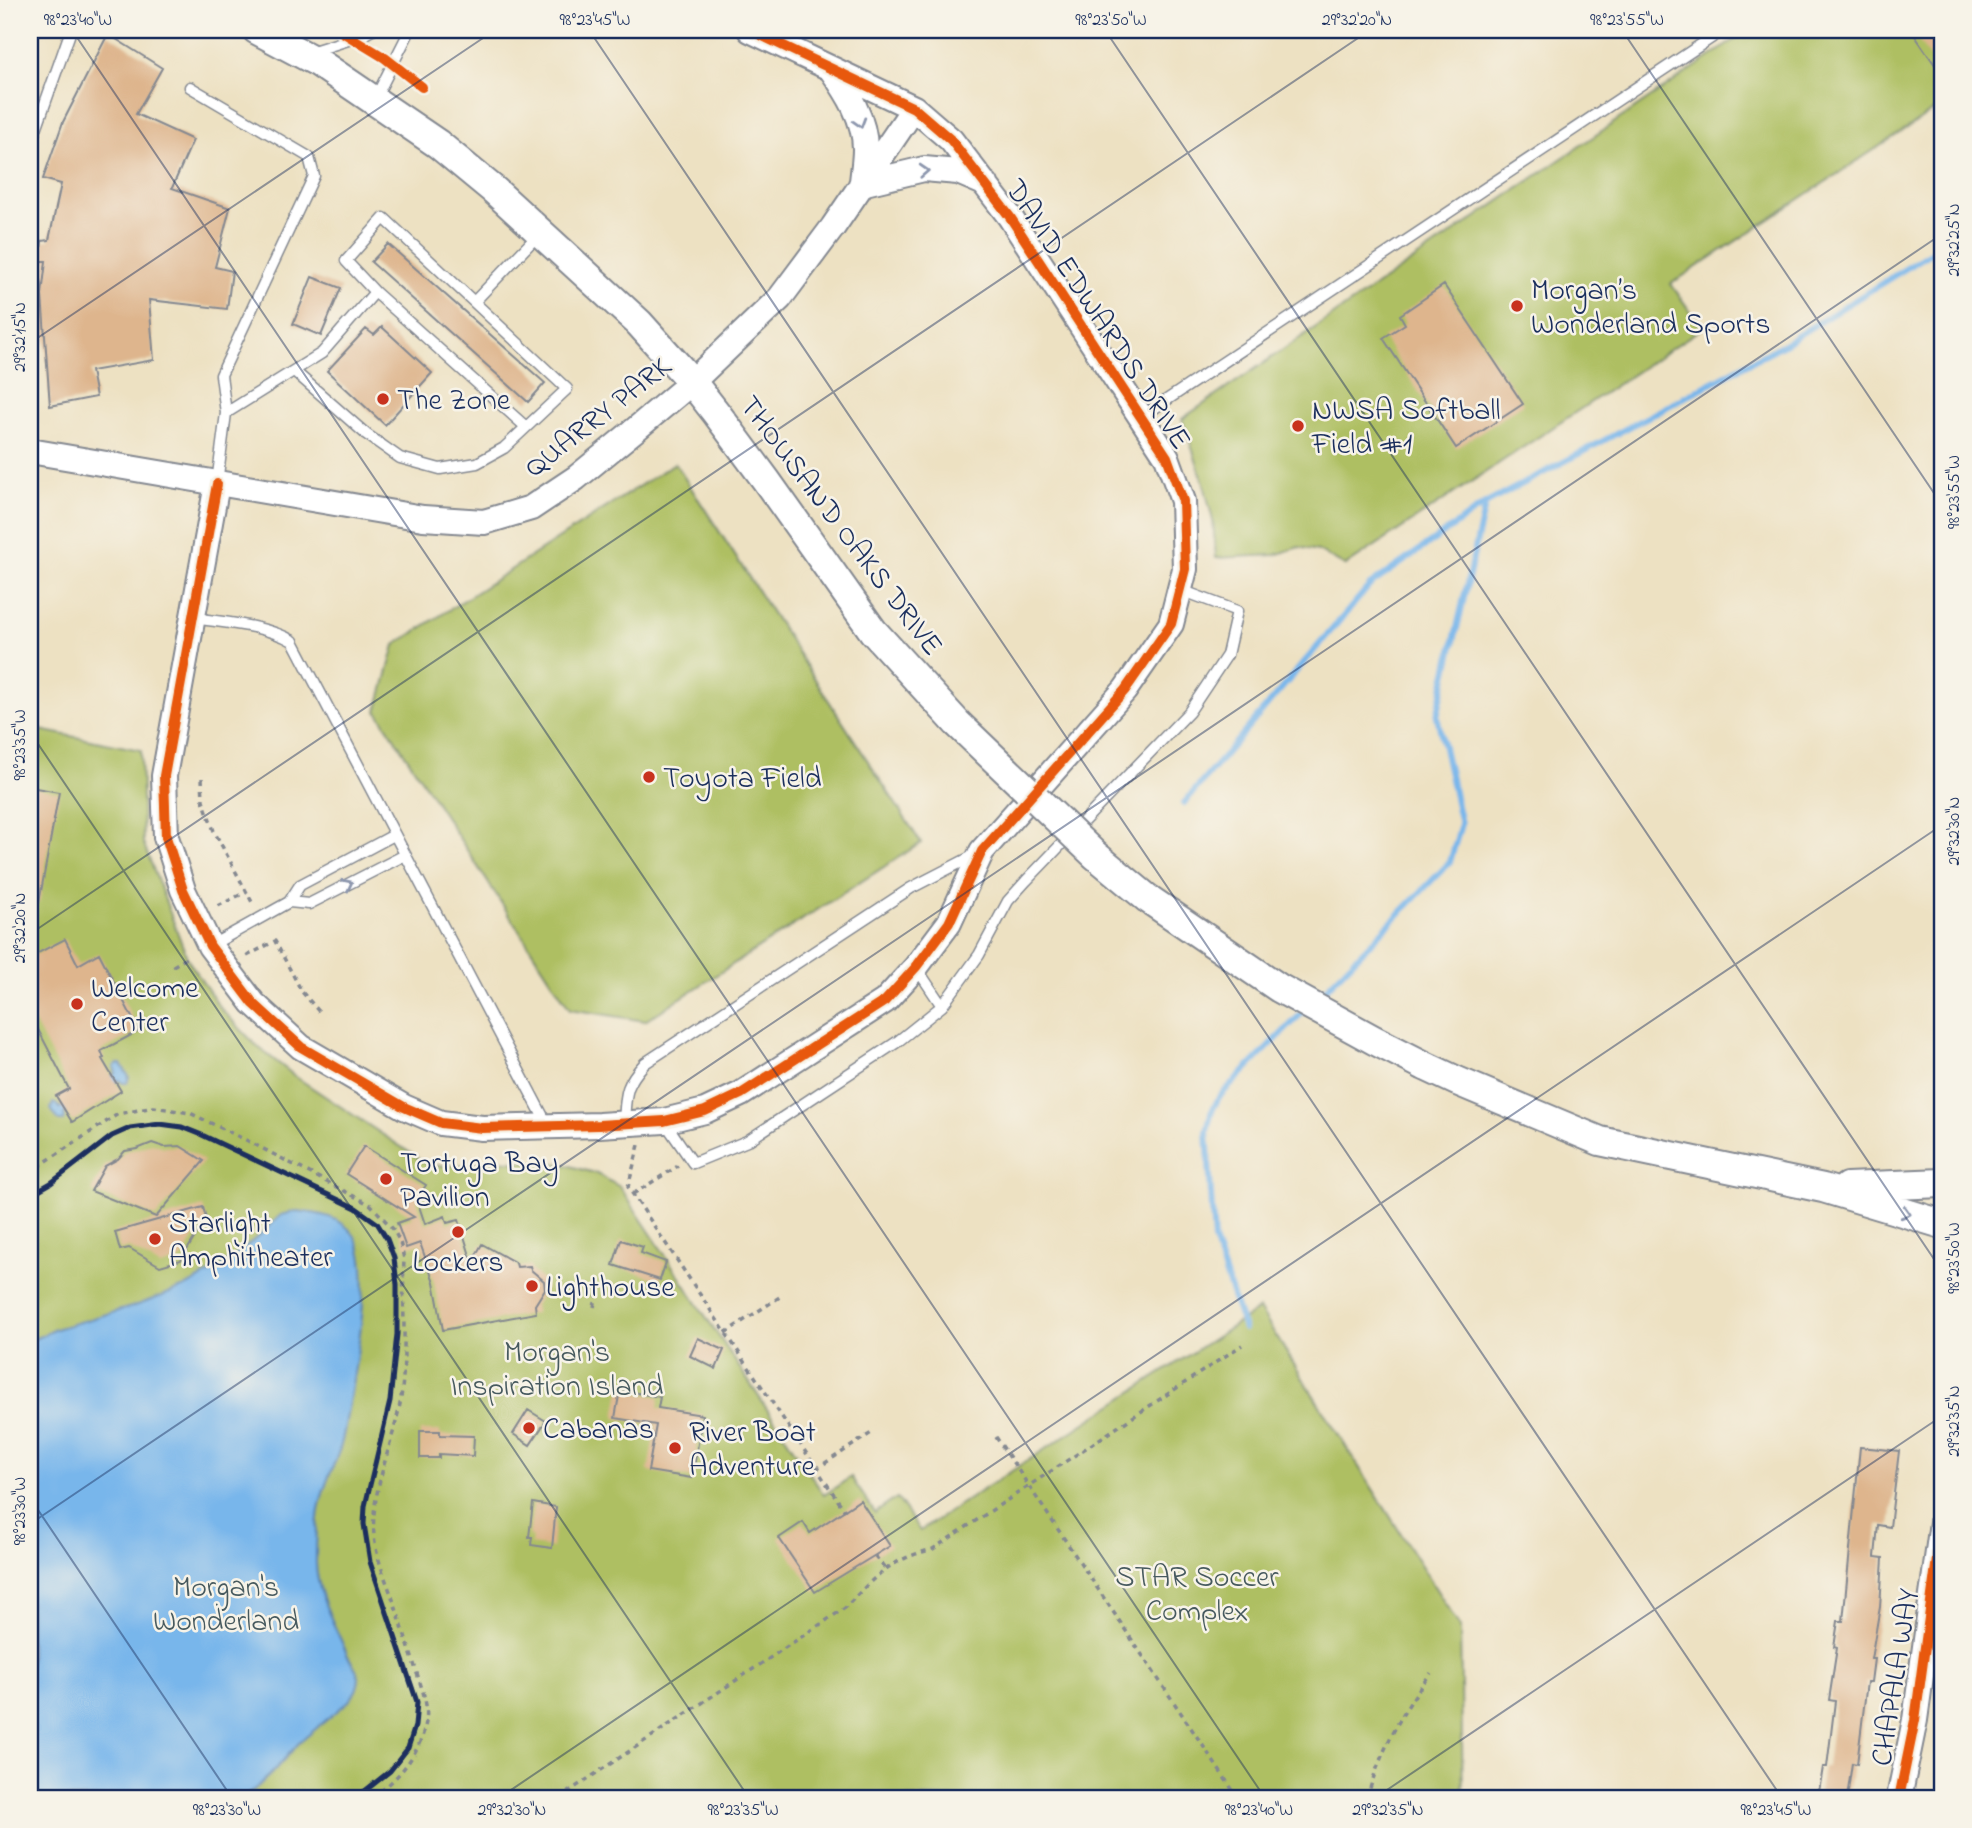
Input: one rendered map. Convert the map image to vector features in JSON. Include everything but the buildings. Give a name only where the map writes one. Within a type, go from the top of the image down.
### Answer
[{"type":"main road","name":"THOUSAND OAKS DRIVE","points":[[257,30],[302,54],[438,144],[495,191],[639,323],[692,382],[766,480],[873,631],[957,723],[1095,855],[1147,898],[1279,988],[1374,1040],[1457,1081],[1600,1141],[1823,1188],[1942,1224]]},
{"type":"main road","name":"THOUSAND OAKS DRIVE","points":[[1823,1188],[1942,1184]]},
{"type":"street","name":"DAVID EDWARDS DRIVE","points":[[216,484],[164,776],[166,837],[201,951],[301,1047],[404,1107],[441,1123],[482,1128],[642,1122],[705,1111],[741,1094],[885,1001],[916,967],[948,923],[982,851],[1125,690],[1171,624],[1185,569],[1182,501],[1167,457],[1010,217],[951,140],[914,108],[750,30]]},
{"type":"street","points":[[831,69],[852,99],[863,128],[865,148],[861,184],[924,169],[958,172],[986,184]]},
{"type":"street","name":"QUARRY PARK","points":[[30,451],[423,518],[484,522],[531,508],[576,478],[692,382],[780,298],[834,227],[914,108]]},
{"type":"street","name":"CHAPALA WAY","points":[[1899,1798],[1915,1720],[1942,1522]]},
{"type":"lane","points":[[30,146],[71,30]]},
{"type":"lane","points":[[302,54],[361,36],[372,30]]},
{"type":"lane","points":[[374,101],[410,30]]},
{"type":"lane","points":[[1141,417],[1723,30]]},
{"type":"lane","points":[[190,87],[309,157],[314,176],[221,375],[226,413],[216,484]]},
{"type":"lane","points":[[294,370],[366,434],[400,458],[440,469],[477,463],[505,448],[567,389],[384,218],[346,261],[375,292],[526,427]]},
{"type":"lane","points":[[474,302],[540,233]]},
{"type":"lane","points":[[226,413],[322,353],[375,292]]},
{"type":"lane","points":[[982,851],[911,888],[645,1063],[628,1086],[642,1122],[693,1163],[747,1141],[897,1042],[942,1006],[979,955],[1008,901],[1189,712],[1227,655],[1237,611],[1180,589]]},
{"type":"lane","points":[[191,617],[262,629],[293,640],[548,1126]]},
{"type":"lane","points":[[201,951],[289,902],[300,885],[394,835]]},
{"type":"lane","points":[[289,902],[309,904],[405,855]]},
{"type":"lane","points":[[916,967],[942,1006]]},
{"type":"path","points":[[202,778],[203,800],[214,831],[260,918]]},
{"type":"path","points":[[218,906],[246,892]]},
{"type":"path","points":[[246,956],[275,941],[302,992],[322,1015]]},
{"type":"path","points":[[173,966],[201,951]]},
{"type":"path","points":[[30,1172],[118,1114],[153,1107],[190,1113],[250,1142],[371,1205],[393,1229],[404,1259],[401,1394],[373,1519],[378,1556],[426,1703],[426,1720],[419,1745],[408,1763],[398,1776],[372,1798]]},
{"type":"path","points":[[642,1122],[639,1147],[628,1188],[845,1511]]},
{"type":"path","points":[[632,1195],[690,1158]]},
{"type":"path","points":[[594,1307],[601,1279]]},
{"type":"path","points":[[725,1333],[781,1296]]},
{"type":"path","points":[[559,1798],[845,1608],[885,1568],[917,1553],[933,1549],[1242,1345]]},
{"type":"path","points":[[816,1469],[873,1432]]},
{"type":"path","points":[[996,1437],[1238,1798]]},
{"type":"path","points":[[875,1556],[885,1568]]},
{"type":"path","points":[[1367,1798],[1397,1725],[1415,1693],[1431,1673]]},
{"type":"path","points":[[568,1792],[573,1798]]},
{"type":"green space","name":"Morgan’s Wonderland Sports","points":[[1749,30],[1942,30],[1942,105],[1671,284],[1702,328],[1345,566],[1318,551],[1299,547],[1275,555],[1216,558],[1213,521],[1203,480],[1182,419]]},
{"type":"green space","name":"Toyota Field","points":[[675,463],[921,843],[645,1021],[570,1009],[377,711],[395,645]]},
{"type":"green space","points":[[30,728],[141,750],[143,842],[188,960],[221,1009],[258,1047],[296,1077],[430,1166],[469,1165],[493,1160],[563,1164],[595,1173],[620,1187],[824,1495],[851,1477],[875,1513],[897,1498],[920,1531],[1259,1309],[1460,1627],[1463,1798],[30,1798]]},
{"type":"water","points":[[116,1064],[121,1064],[129,1077],[127,1083],[119,1080],[64,1114],[64,1121],[59,1121],[51,1109],[53,1103],[60,1108],[116,1073]]},
{"type":"water","points":[[297,1211],[328,1217],[349,1229],[360,1249],[363,1268],[362,1314],[353,1381],[341,1445],[320,1505],[316,1549],[317,1575],[323,1598],[358,1674],[356,1690],[349,1701],[299,1743],[253,1791],[241,1798],[30,1798],[30,1341],[55,1329],[135,1306],[185,1287],[218,1269],[281,1215]]},
{"type":"waterway","points":[[1184,803],[1370,585],[1485,504],[1784,344],[1942,246]]},
{"type":"waterway","points":[[1315,1000],[1450,862],[1461,824],[1437,716],[1485,505]]},
{"type":"waterway","points":[[1244,1329],[1214,1240],[1207,1132],[1211,1113],[1219,1097],[1305,1010]]},
{"type":"railway","points":[[30,1195],[51,1183],[112,1136],[130,1128],[160,1124],[182,1127],[202,1135],[356,1208],[377,1223],[387,1239],[394,1258],[397,1285],[397,1334],[390,1401],[365,1506],[364,1524],[370,1562],[417,1702],[415,1726],[408,1748],[390,1771],[356,1798]]},
{"type":"cycle path","points":[[339,30],[385,58],[422,87]]},
{"type":"cycle path","points":[[217,484],[164,776],[166,837],[183,890],[210,946],[253,1003],[301,1047],[404,1107],[441,1123],[482,1128],[664,1121],[705,1111],[741,1094],[885,1001],[916,967],[949,923],[982,851],[1125,690],[1171,624],[1185,569],[1183,501],[1167,457],[1010,217],[951,140],[914,108],[750,30]]},
{"type":"cycle path","points":[[1899,1798],[1915,1720],[1942,1522]]},
{"type":"place","name":"Morgan’s Wonderland Sports","points":[[1517,306]]},
{"type":"place","name":"The Zone","points":[[383,399]]},
{"type":"place","name":"NWSA Softball Field #1","points":[[1298,426]]},
{"type":"place","name":"Toyota Field","points":[[649,777]]},
{"type":"place","name":"Welcome Center","points":[[77,1004]]},
{"type":"place","name":"Tortuga Bay Pavilion","points":[[386,1179]]},
{"type":"place","name":"Lockers","points":[[458,1232]]},
{"type":"place","name":"Starlight Amphitheater","points":[[155,1239]]},
{"type":"place","name":"Lighthouse","points":[[532,1286]]},
{"type":"place","name":"Cabanas","points":[[529,1428]]},
{"type":"place","name":"River Boat Adventure","points":[[675,1448]]},
{"type":"park label","name":"Morgan's Inspiration Island","points":[[557,1368]]},
{"type":"park label","name":"STAR Soccer Complex","points":[[1197,1593]]},
{"type":"park label","name":"Morgan's Wonderland","points":[[226,1603]]}]
